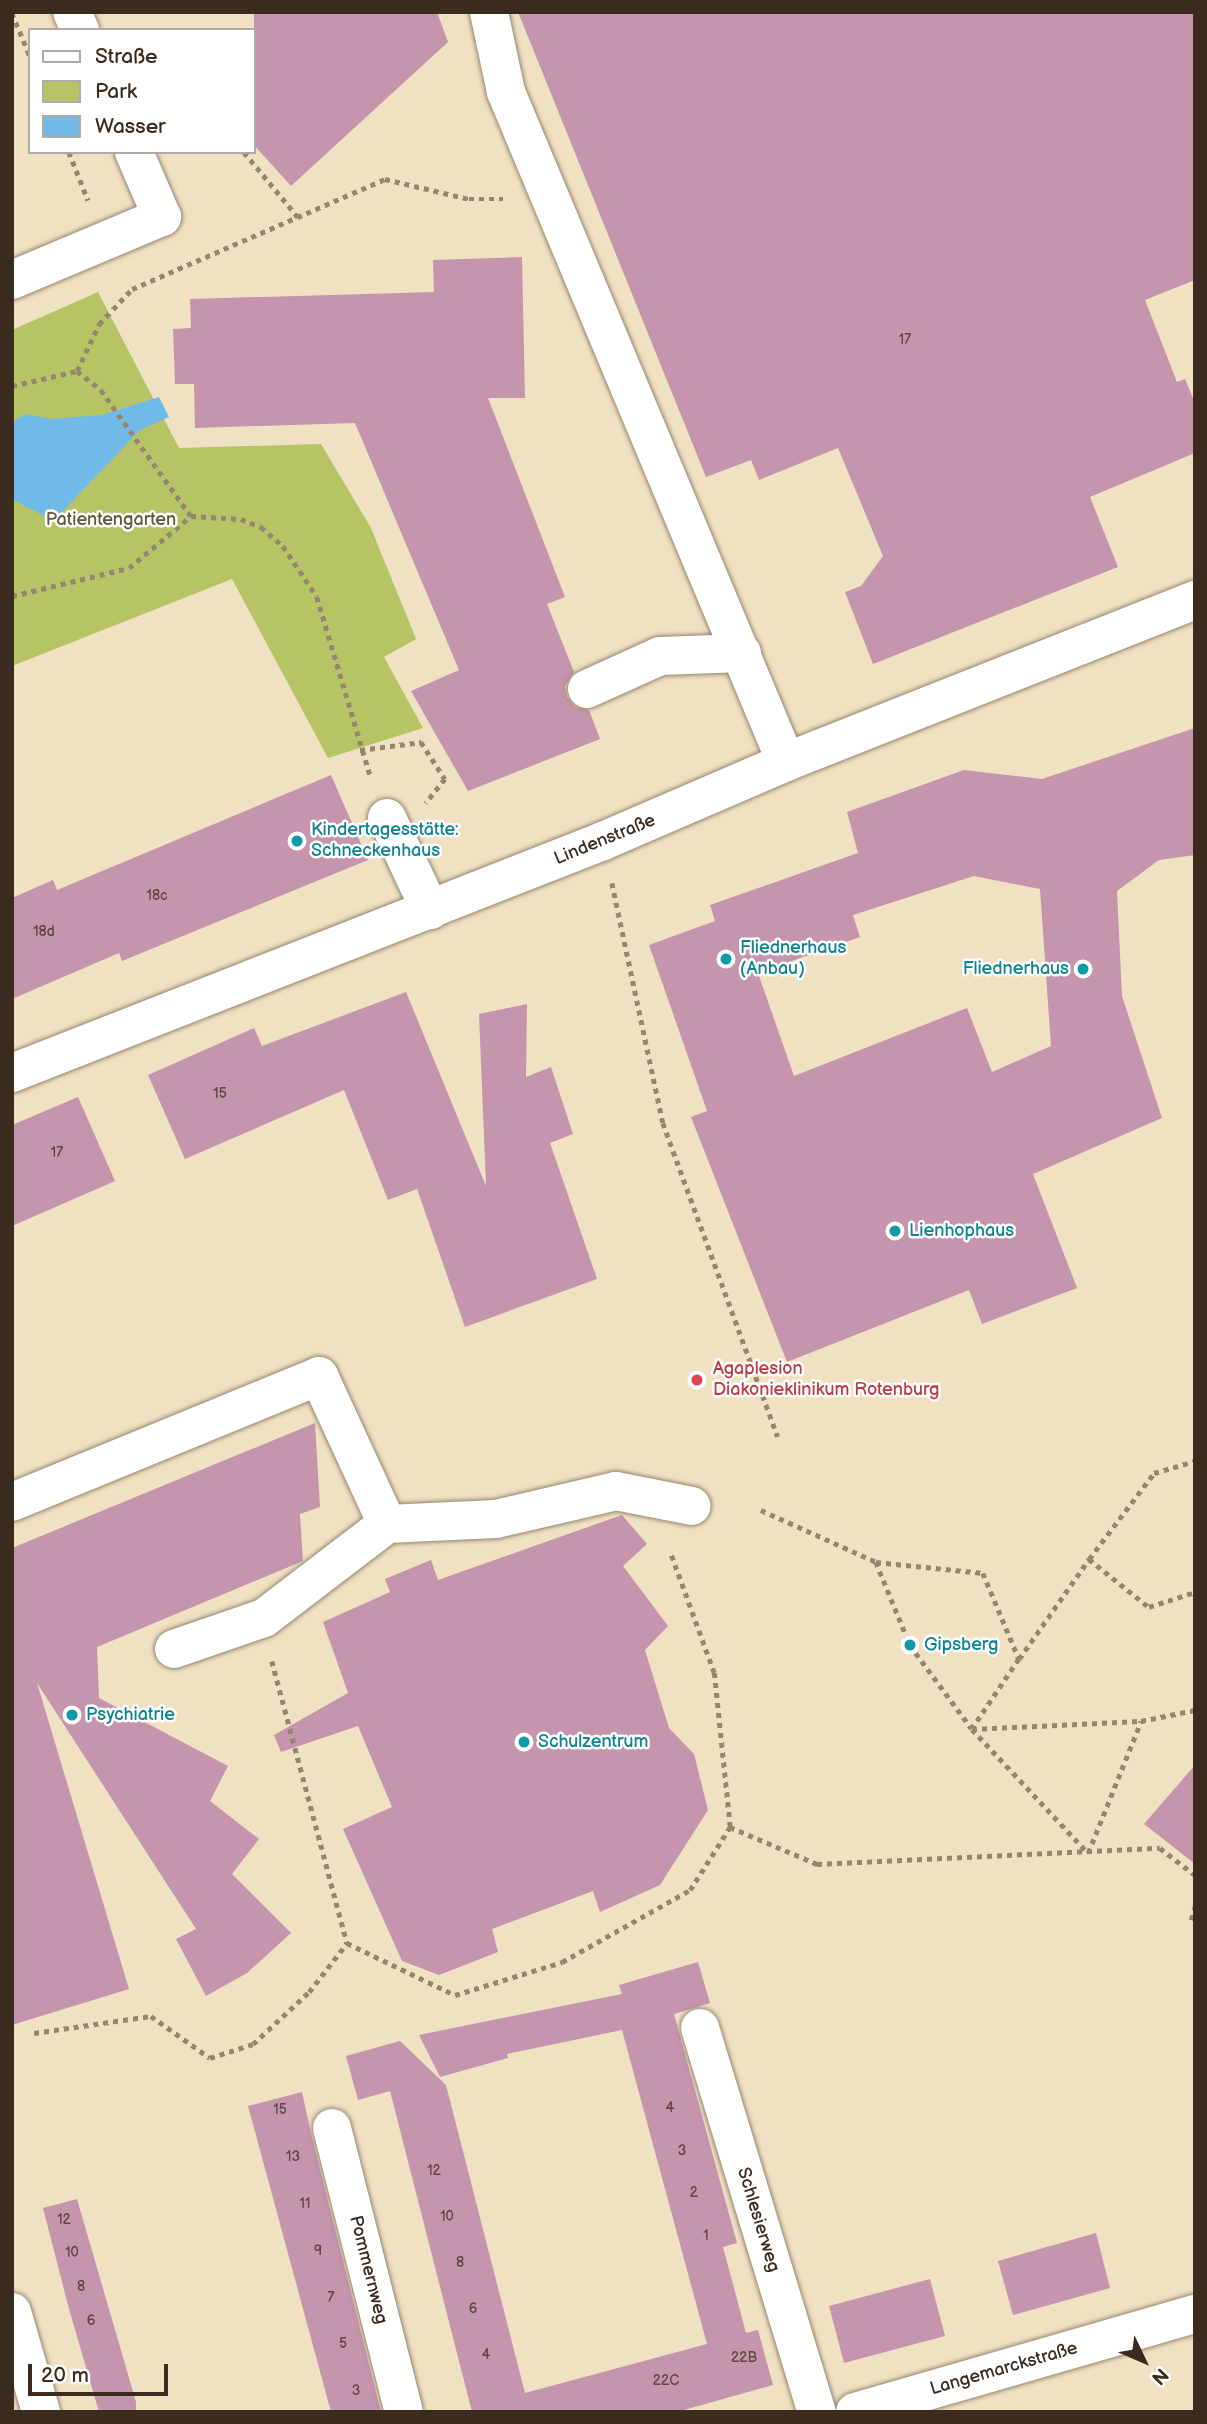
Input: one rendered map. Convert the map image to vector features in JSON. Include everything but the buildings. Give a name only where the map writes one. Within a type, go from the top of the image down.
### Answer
[{"type":"street","points":[[72,12],[79,28]]},
{"type":"street","points":[[489,12],[506,92],[786,762]]},
{"type":"street","points":[[12,280],[162,217],[135,154]]},
{"type":"street","name":"Lindenstraße","points":[[12,1073],[603,841],[786,762],[1195,600]]},
{"type":"street","points":[[587,689],[660,656],[742,653]]},
{"type":"street","points":[[387,818],[430,910]]},
{"type":"street","points":[[12,1502],[319,1376],[387,1524]]},
{"type":"street","points":[[174,1649],[264,1618],[387,1524],[496,1519],[616,1490],[692,1506]]},
{"type":"street","name":"Schlesierweg","points":[[699,2028],[817,2412]]},
{"type":"street","name":"Pommernweg","points":[[332,2128],[404,2412]]},
{"type":"street","points":[[12,2312],[41,2412]]},
{"type":"street","name":"Langemarckstraße","points":[[855,2412],[1195,2314]]},
{"type":"path","points":[[12,13],[28,51]]},
{"type":"path","points":[[70,154],[104,241]]},
{"type":"path","points":[[246,154],[298,217]]},
{"type":"path","points":[[77,371],[99,324],[132,289],[385,179],[469,199]]},
{"type":"path","points":[[12,386],[77,371]]},
{"type":"path","points":[[77,371],[115,409],[191,516]]},
{"type":"path","points":[[12,596],[130,568],[191,516],[241,519],[261,527],[303,574],[317,597],[360,750],[387,818],[432,801],[445,779],[421,742],[360,750]]},
{"type":"path","points":[[603,841],[663,1123],[778,1437]]},
{"type":"path","points":[[972,1729],[1089,1559],[1154,1473],[1195,1461]]},
{"type":"path","points":[[761,1510],[876,1563],[983,1573],[1019,1659]]},
{"type":"path","points":[[264,1618],[283,1715],[347,1943],[455,1994],[562,1962],[690,1890],[730,1828],[713,1673],[670,1552]]},
{"type":"path","points":[[1089,1559],[1149,1607],[1195,1591]]},
{"type":"path","points":[[876,1563],[910,1645],[972,1729],[1088,1853]]},
{"type":"path","points":[[972,1729],[1141,1721],[1195,1710]]},
{"type":"path","points":[[1088,1853],[1141,1721]]},
{"type":"path","points":[[730,1828],[817,1864],[1160,1848],[1195,1875]]},
{"type":"path","points":[[1191,1920],[1195,1906]]},
{"type":"path","points":[[34,2033],[151,2016],[211,2058],[253,2044],[309,1992],[347,1943]]},
{"type":"green space","name":"Patientengarten","points":[[98,292],[179,448],[321,444],[371,528],[416,639],[384,657],[423,728],[328,758],[232,579],[12,666],[12,330]]},
{"type":"water","points":[[159,397],[169,417],[140,430],[59,515],[46,517],[12,499],[12,423],[25,414],[51,419],[102,415]]},
{"type":"place","name":"Kindertagesstätte: Schneckenhaus","points":[[297,841]]},
{"type":"place","name":"Fliednerhaus (Anbau)","points":[[726,959]]},
{"type":"place","name":"Fliednerhaus","points":[[1083,969]]},
{"type":"place","name":"Lienhophaus","points":[[895,1231]]},
{"type":"place","name":"Agaplesion Diakonieklinikum Rotenburg","points":[[697,1380]]},
{"type":"place","name":"Gipsberg","points":[[910,1645]]},
{"type":"place","name":"Psychiatrie","points":[[72,1715]]},
{"type":"place","name":"Schulzentrum","points":[[524,1742]]}]
